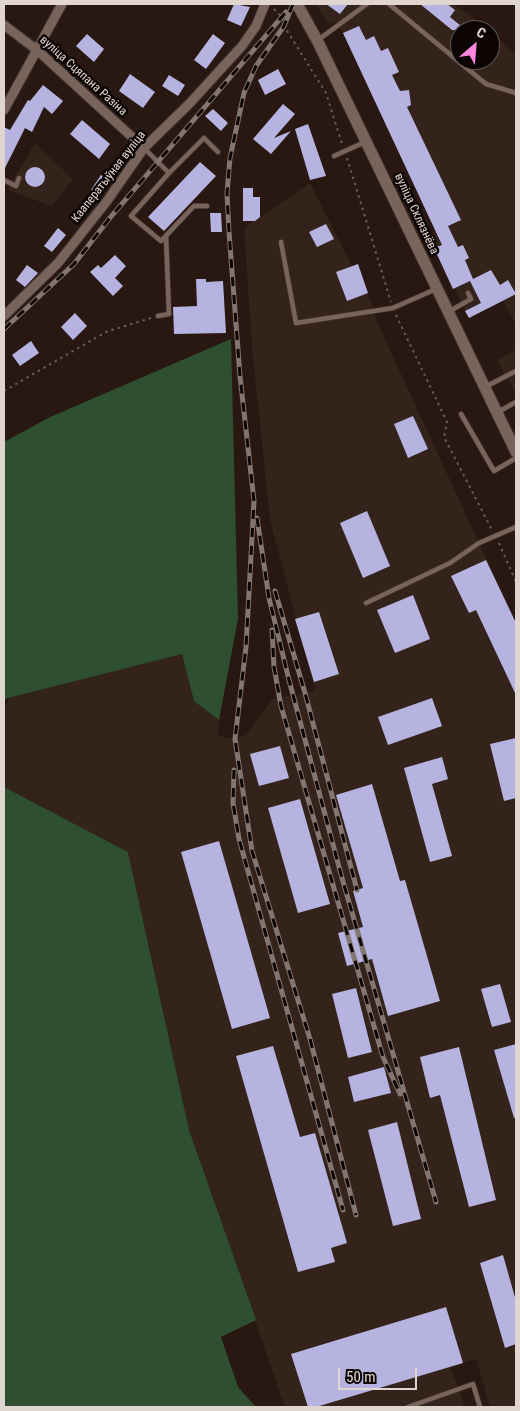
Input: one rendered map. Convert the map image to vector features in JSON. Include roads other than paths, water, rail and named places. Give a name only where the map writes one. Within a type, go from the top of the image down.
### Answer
[{"type":"main road","name":"вуліца Склязнёва","points":[[296,4],[317,40],[516,452]]},
{"type":"street","points":[[4,110],[62,4]]},
{"type":"street","name":"Кааператыўная вуліца","points":[[4,316],[58,263],[107,201],[144,148],[190,103],[242,46],[256,26],[265,4]]},
{"type":"street","name":"вуліца Сцяпана Разіна","points":[[4,25],[37,50],[144,148]]},
{"type":"lane","points":[[317,40],[367,4]]},
{"type":"lane","points":[[389,4],[486,84],[516,93]]},
{"type":"lane","points":[[207,206],[194,206],[161,241],[130,216],[204,138],[218,152]]},
{"type":"lane","points":[[334,156],[366,141]]},
{"type":"lane","points":[[144,148],[169,173]]},
{"type":"lane","points":[[4,180],[16,186],[19,178]]},
{"type":"lane","points":[[158,316],[169,314],[166,236]]},
{"type":"lane","points":[[282,242],[296,322],[393,308],[436,289]]},
{"type":"lane","points":[[447,312],[471,299],[468,293]]},
{"type":"lane","points":[[483,387],[516,371]]},
{"type":"lane","points":[[496,413],[516,402]]},
{"type":"lane","points":[[461,414],[494,471],[516,458]]},
{"type":"lane","points":[[366,603],[450,563],[479,543],[516,527]]},
{"type":"lane","points":[[408,1407],[473,1384],[480,1407]]},
{"type":"railway","points":[[293,4],[284,26],[256,66],[244,93],[230,158],[227,193],[240,376],[254,501],[246,647],[235,739],[252,851],[310,1039],[356,1215]]},
{"type":"railway","points":[[4,329],[74,264],[109,219],[286,12]]},
{"type":"railway","points":[[257,518],[269,598],[289,680],[342,878],[436,1202]]},
{"type":"railway","points":[[275,591],[305,693],[357,890]]},
{"type":"railway","points":[[272,630],[274,667],[281,706],[383,1057],[400,1094]]},
{"type":"railway","points":[[234,770],[233,803],[239,839],[343,1210]]}]
